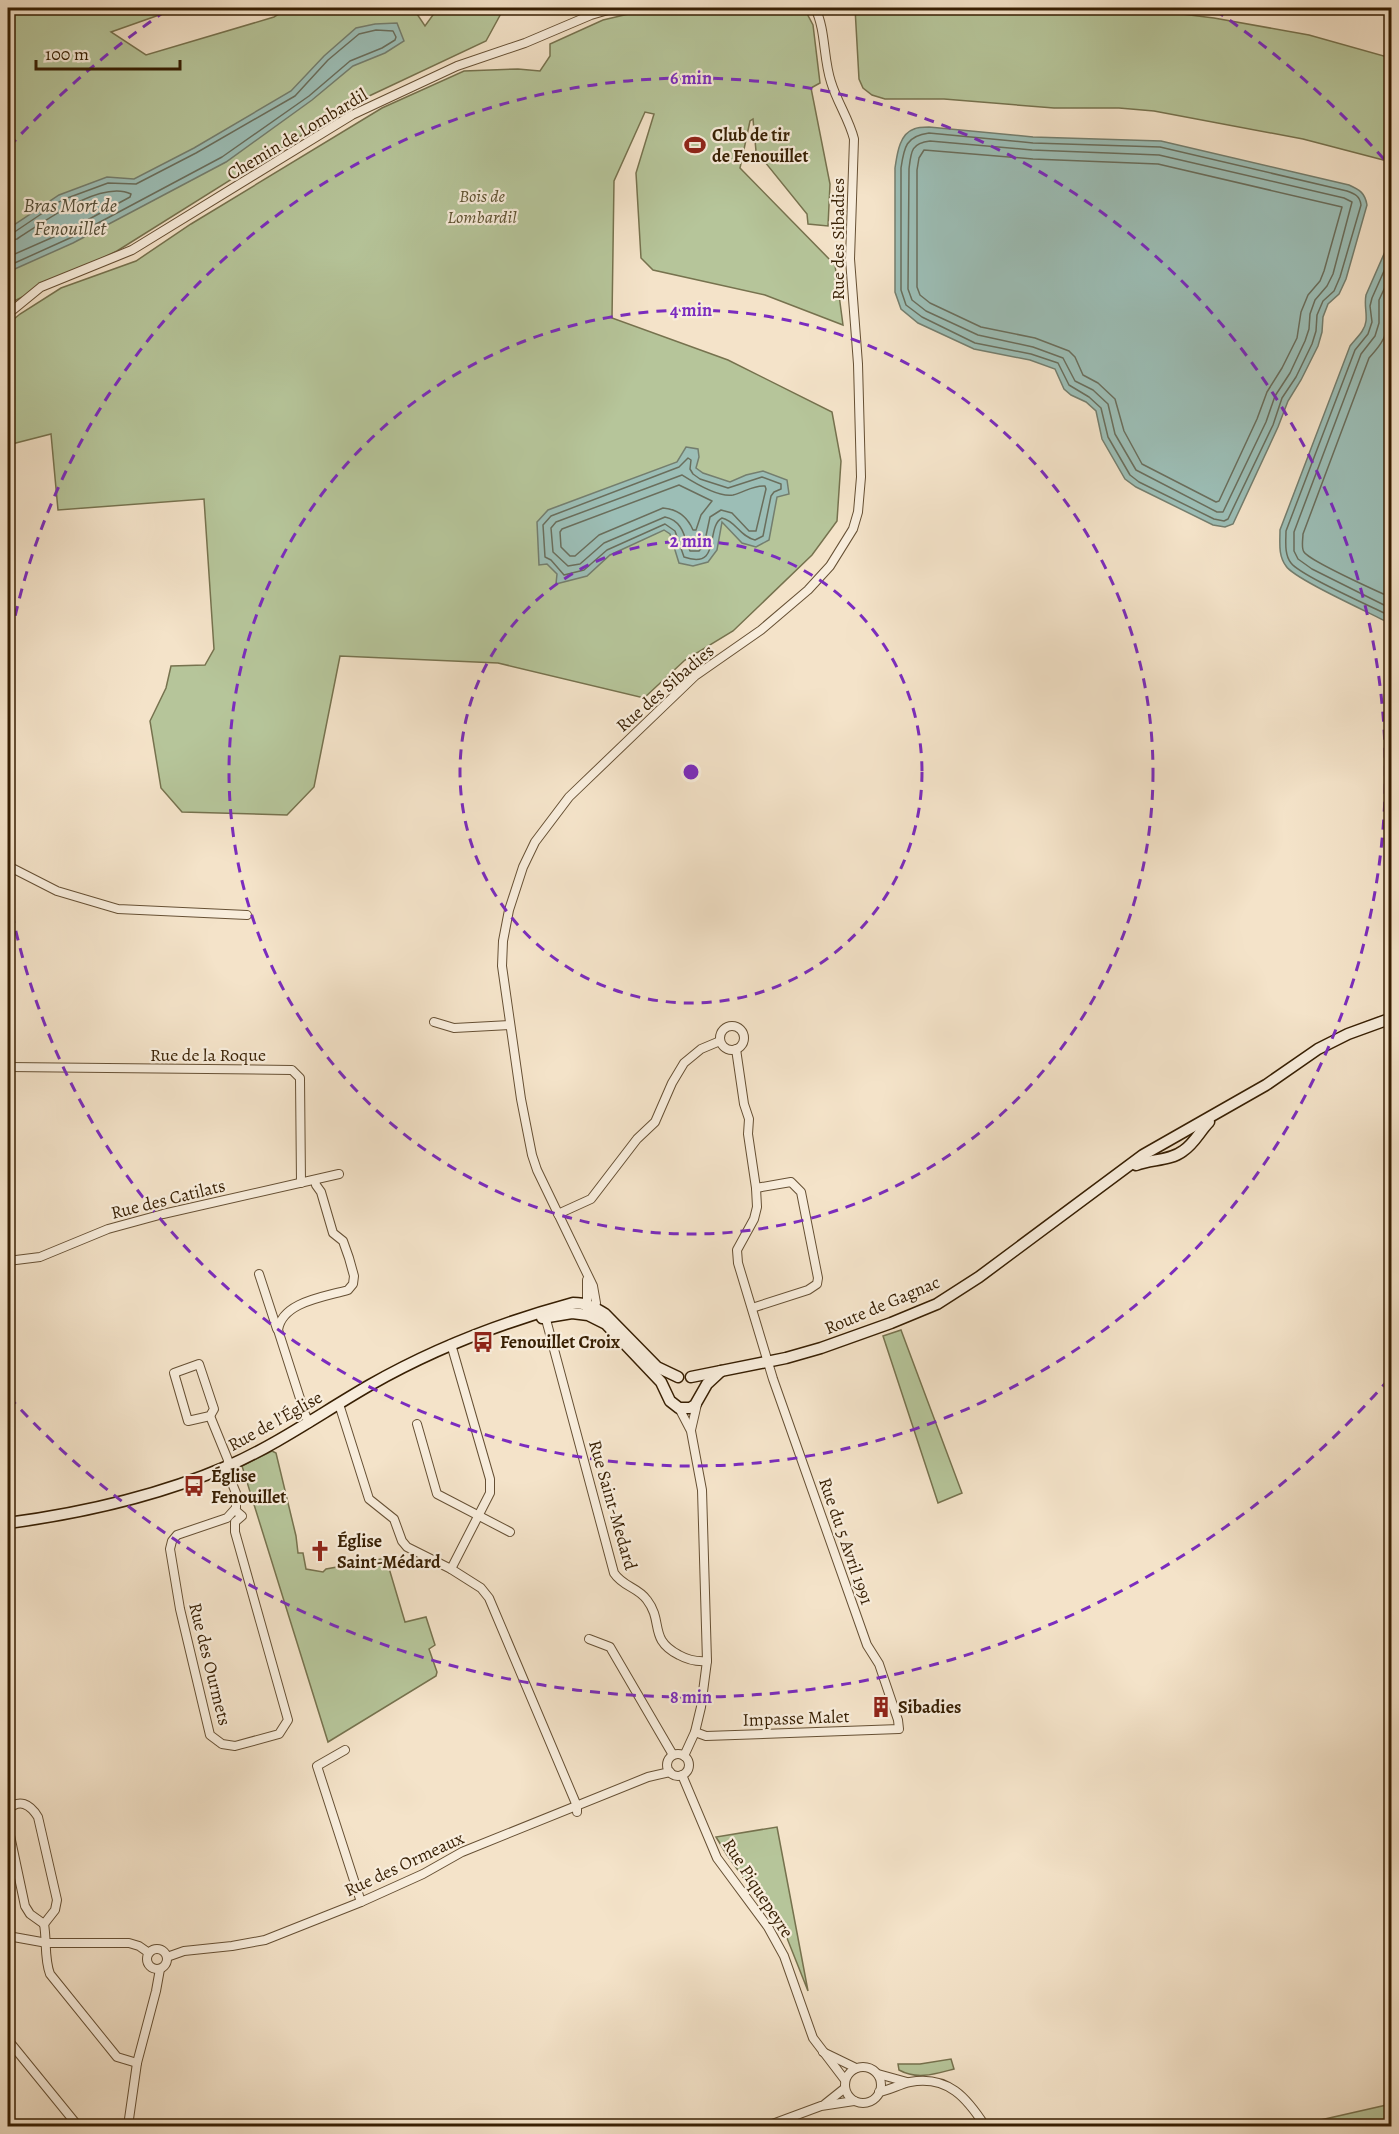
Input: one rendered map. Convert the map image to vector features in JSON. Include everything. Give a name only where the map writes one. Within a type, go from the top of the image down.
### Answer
[{"type":"main road","name":"Route de Gagnac","points":[[691,1377],[820,1348],[937,1304],[979,1277],[1143,1155],[1266,1085],[1318,1049],[1348,1034],[1392,1018]]},
{"type":"main road","name":"Route de Gagnac","points":[[1126,1169],[1147,1161],[1178,1155],[1191,1144],[1200,1130],[1216,1115]]},
{"type":"main road","name":"Rue de l'Église","points":[[8,1522],[93,1509],[141,1496],[227,1466],[279,1440],[369,1386],[451,1344],[510,1324],[589,1309]]},
{"type":"main road","points":[[589,1309],[616,1325],[657,1367],[678,1377],[691,1377],[699,1383],[700,1397]]},
{"type":"main road","points":[[589,1309],[661,1382],[670,1401],[678,1408],[690,1408],[712,1378],[721,1371]]},
{"type":"main road","points":[[668,1395],[670,1384],[678,1377]]},
{"type":"street","name":"Chemin de Lombardil","points":[[10,312],[41,287],[132,250],[351,115],[449,69],[525,43],[591,15],[615,8]]},
{"type":"street","name":"Rue des Sibadies","points":[[589,1309],[596,1296],[593,1286],[531,1155],[502,966],[503,941],[509,910],[523,867],[535,842],[569,796],[694,676],[761,630],[808,590],[831,566],[853,529],[860,494],[861,425],[850,259],[854,139],[851,126],[832,86],[825,63],[821,25],[815,8]]},
{"type":"street","points":[[8,866],[57,891],[118,909],[248,915]]},
{"type":"street","points":[[434,1022],[454,1028],[510,1025]]},
{"type":"street","points":[[737,1027],[742,1033],[743,1040],[736,1049],[728,1049],[720,1041],[721,1034],[726,1028],[737,1027]]},
{"type":"street","points":[[558,1214],[591,1199],[637,1139],[655,1122],[672,1083],[684,1063],[701,1049],[720,1041]]},
{"type":"street","name":"Rue du 5 Avril 1991","points":[[736,1049],[744,1104],[749,1119],[748,1134],[757,1207],[754,1219],[740,1241],[737,1250],[738,1263],[768,1361],[867,1645],[879,1664],[899,1729]]},
{"type":"street","name":"Rue de la Roque","points":[[8,1066],[292,1070],[300,1078],[301,1183]]},
{"type":"street","name":"Rue des Catilats","points":[[8,1261],[40,1257],[108,1229],[163,1214],[339,1174]]},
{"type":"street","points":[[278,1330],[283,1315],[293,1307],[348,1290],[353,1284],[354,1276],[343,1241],[333,1233],[321,1192],[315,1180]]},
{"type":"street","points":[[752,1308],[808,1290],[817,1284],[818,1278],[801,1192],[791,1182],[756,1188]]},
{"type":"street","points":[[258,1274],[309,1423]]},
{"type":"street","name":"Rue Saint-Medard","points":[[546,1318],[614,1573],[620,1583],[640,1593],[648,1600],[660,1639],[665,1647],[688,1659],[707,1660]]},
{"type":"street","points":[[451,1344],[490,1479],[490,1493],[451,1569]]},
{"type":"street","name":"Rue des Ourmets","points":[[199,1364],[214,1409],[210,1416],[188,1420],[174,1373],[199,1364]]},
{"type":"street","points":[[691,1431],[700,1397]]},
{"type":"street","points":[[339,1404],[369,1499],[394,1519],[402,1541],[407,1547],[451,1569],[481,1588],[489,1598],[577,1809]]},
{"type":"street","points":[[678,1408],[691,1431],[702,1490],[707,1660],[701,1707],[695,1732],[684,1756]]},
{"type":"street","name":"Rue des Ourmets","points":[[210,1416],[228,1460],[227,1471],[236,1493],[235,1510],[227,1518],[177,1534],[170,1549],[180,1609],[210,1735],[222,1744],[235,1746],[279,1734],[288,1719],[235,1532],[235,1522],[242,1516],[235,1510]]},
{"type":"street","points":[[417,1424],[437,1494],[510,1532]]},
{"type":"street","points":[[589,1639],[610,1647],[671,1758]]},
{"type":"street","name":"Impasse Malet","points":[[695,1732],[706,1736],[899,1729]]},
{"type":"street","points":[[345,1750],[317,1766],[361,1902]]},
{"type":"street","points":[[671,1758],[684,1756]]},
{"type":"street","points":[[682,1775],[688,1766],[684,1756]]},
{"type":"street","points":[[670,1772],[667,1767],[671,1758]]},
{"type":"street","name":"Rue des Ormeaux","points":[[648,1778],[671,1758]]},
{"type":"street","name":"Rue des Ormeaux","points":[[167,1958],[184,1950],[232,1946],[266,1940],[361,1902],[423,1874],[462,1852],[577,1809],[648,1778],[670,1772],[675,1776],[682,1775]]},
{"type":"street","name":"Rue Piquepeyre","points":[[682,1775],[717,1858],[768,1927],[784,1956],[813,2038],[854,2101]]},
{"type":"street","points":[[8,1809],[15,1804],[23,1803],[32,1807],[38,1817],[57,1900],[55,1910],[44,1924]]},
{"type":"street","points":[[8,1826],[25,1906],[30,1914],[44,1924],[47,1943],[46,1962],[50,1974],[117,2057],[137,2063]]},
{"type":"street","points":[[8,1936],[47,1943],[129,1943],[140,1946],[149,1953]]},
{"type":"street","points":[[128,2127],[137,2063],[160,1969],[166,1965],[167,1958],[161,1950],[155,1949],[149,1953],[147,1959],[150,1966],[160,1969]]},
{"type":"street","points":[[8,2040],[78,2127]]},
{"type":"street","points":[[822,2051],[856,2068]]},
{"type":"street","points":[[821,2106],[845,2084],[851,2071],[868,2067],[878,2074],[908,2082],[933,2082],[946,2085],[968,2101],[985,2127]]},
{"type":"street","points":[[878,2074],[879,2092]]},
{"type":"street","points":[[767,2127],[821,2106],[854,2101],[869,2102],[879,2092],[908,2082]]},
{"type":"green space","points":[[8,8],[179,8],[111,32],[146,55],[274,17],[288,8],[413,8],[425,26],[438,8],[504,8],[486,41],[350,105],[117,251],[8,304]]},
{"type":"green space","name":"Bois de Lombardil","points":[[654,8],[804,8],[813,25],[820,83],[811,88],[830,184],[828,226],[808,224],[807,214],[756,151],[753,119],[750,121],[740,168],[835,265],[843,325],[765,295],[653,270],[641,258],[636,173],[654,114],[645,112],[614,181],[612,318],[728,360],[832,412],[841,461],[837,521],[812,555],[733,631],[685,660],[644,698],[498,663],[340,656],[314,787],[287,815],[182,812],[161,788],[150,721],[166,688],[171,666],[205,665],[214,649],[204,499],[58,510],[51,434],[8,445],[8,324],[61,288],[136,261],[191,224],[382,108],[464,71],[518,69],[540,71],[550,56],[550,44],[603,20]]},
{"type":"green space","points":[[855,8],[1133,8],[1214,18],[1309,35],[1391,58],[1391,162],[1303,139],[1154,111],[1119,108],[1054,108],[944,99],[885,99],[872,95],[863,88],[859,79]]},
{"type":"green space","points":[[901,1330],[962,1493],[938,1503],[883,1336]]},
{"type":"green space","points":[[272,1451],[276,1453],[298,1553],[303,1553],[306,1569],[323,1572],[326,1569],[386,1558],[405,1622],[426,1617],[435,1645],[429,1649],[437,1672],[436,1676],[328,1742],[242,1466]]},
{"type":"green space","points":[[777,1827],[808,1991],[787,1938],[716,1837]]},
{"type":"green space","points":[[951,2059],[954,2069],[926,2075],[906,2073],[899,2070],[898,2064],[920,2064]]},
{"type":"green space","points":[[1391,2104],[1391,2126],[1294,2126]]},
{"type":"water","name":"Bras Mort de Fenouillet","points":[[397,23],[404,41],[385,53],[353,66],[312,100],[226,162],[73,243],[8,272],[8,229],[59,195],[107,177],[134,179],[194,148],[291,91],[324,56],[356,28]]},
{"type":"water","points":[[929,127],[1033,137],[1161,141],[1349,185],[1363,195],[1367,205],[1346,279],[1339,294],[1328,304],[1323,317],[1318,346],[1288,401],[1233,524],[1225,527],[1213,525],[1136,487],[1125,479],[1102,439],[1096,411],[1064,389],[1055,369],[1030,360],[974,349],[918,323],[901,309],[895,292],[895,168],[905,135],[916,128]]},
{"type":"water","points":[[1391,238],[1391,624],[1292,572],[1283,562],[1280,530],[1350,346],[1365,325],[1366,295]]},
{"type":"water","points":[[686,447],[698,449],[699,457],[696,468],[703,473],[730,482],[763,471],[787,480],[789,494],[777,497],[769,540],[756,547],[742,543],[722,522],[717,550],[708,562],[693,566],[679,563],[670,534],[664,530],[610,555],[587,576],[556,584],[557,574],[547,564],[539,565],[537,522],[548,510],[677,462]]},
{"type":"place","name":"Club de tir de Fenouillet","points":[[695,145]]},
{"type":"place","name":"Fenouillet Croix","points":[[483,1342]]},
{"type":"place","name":"Église Fenouillet","points":[[194,1486]]},
{"type":"place","name":"Église Saint-Médard","points":[[320,1551]]},
{"type":"place","name":"Sibadies","points":[[881,1707]]}]
